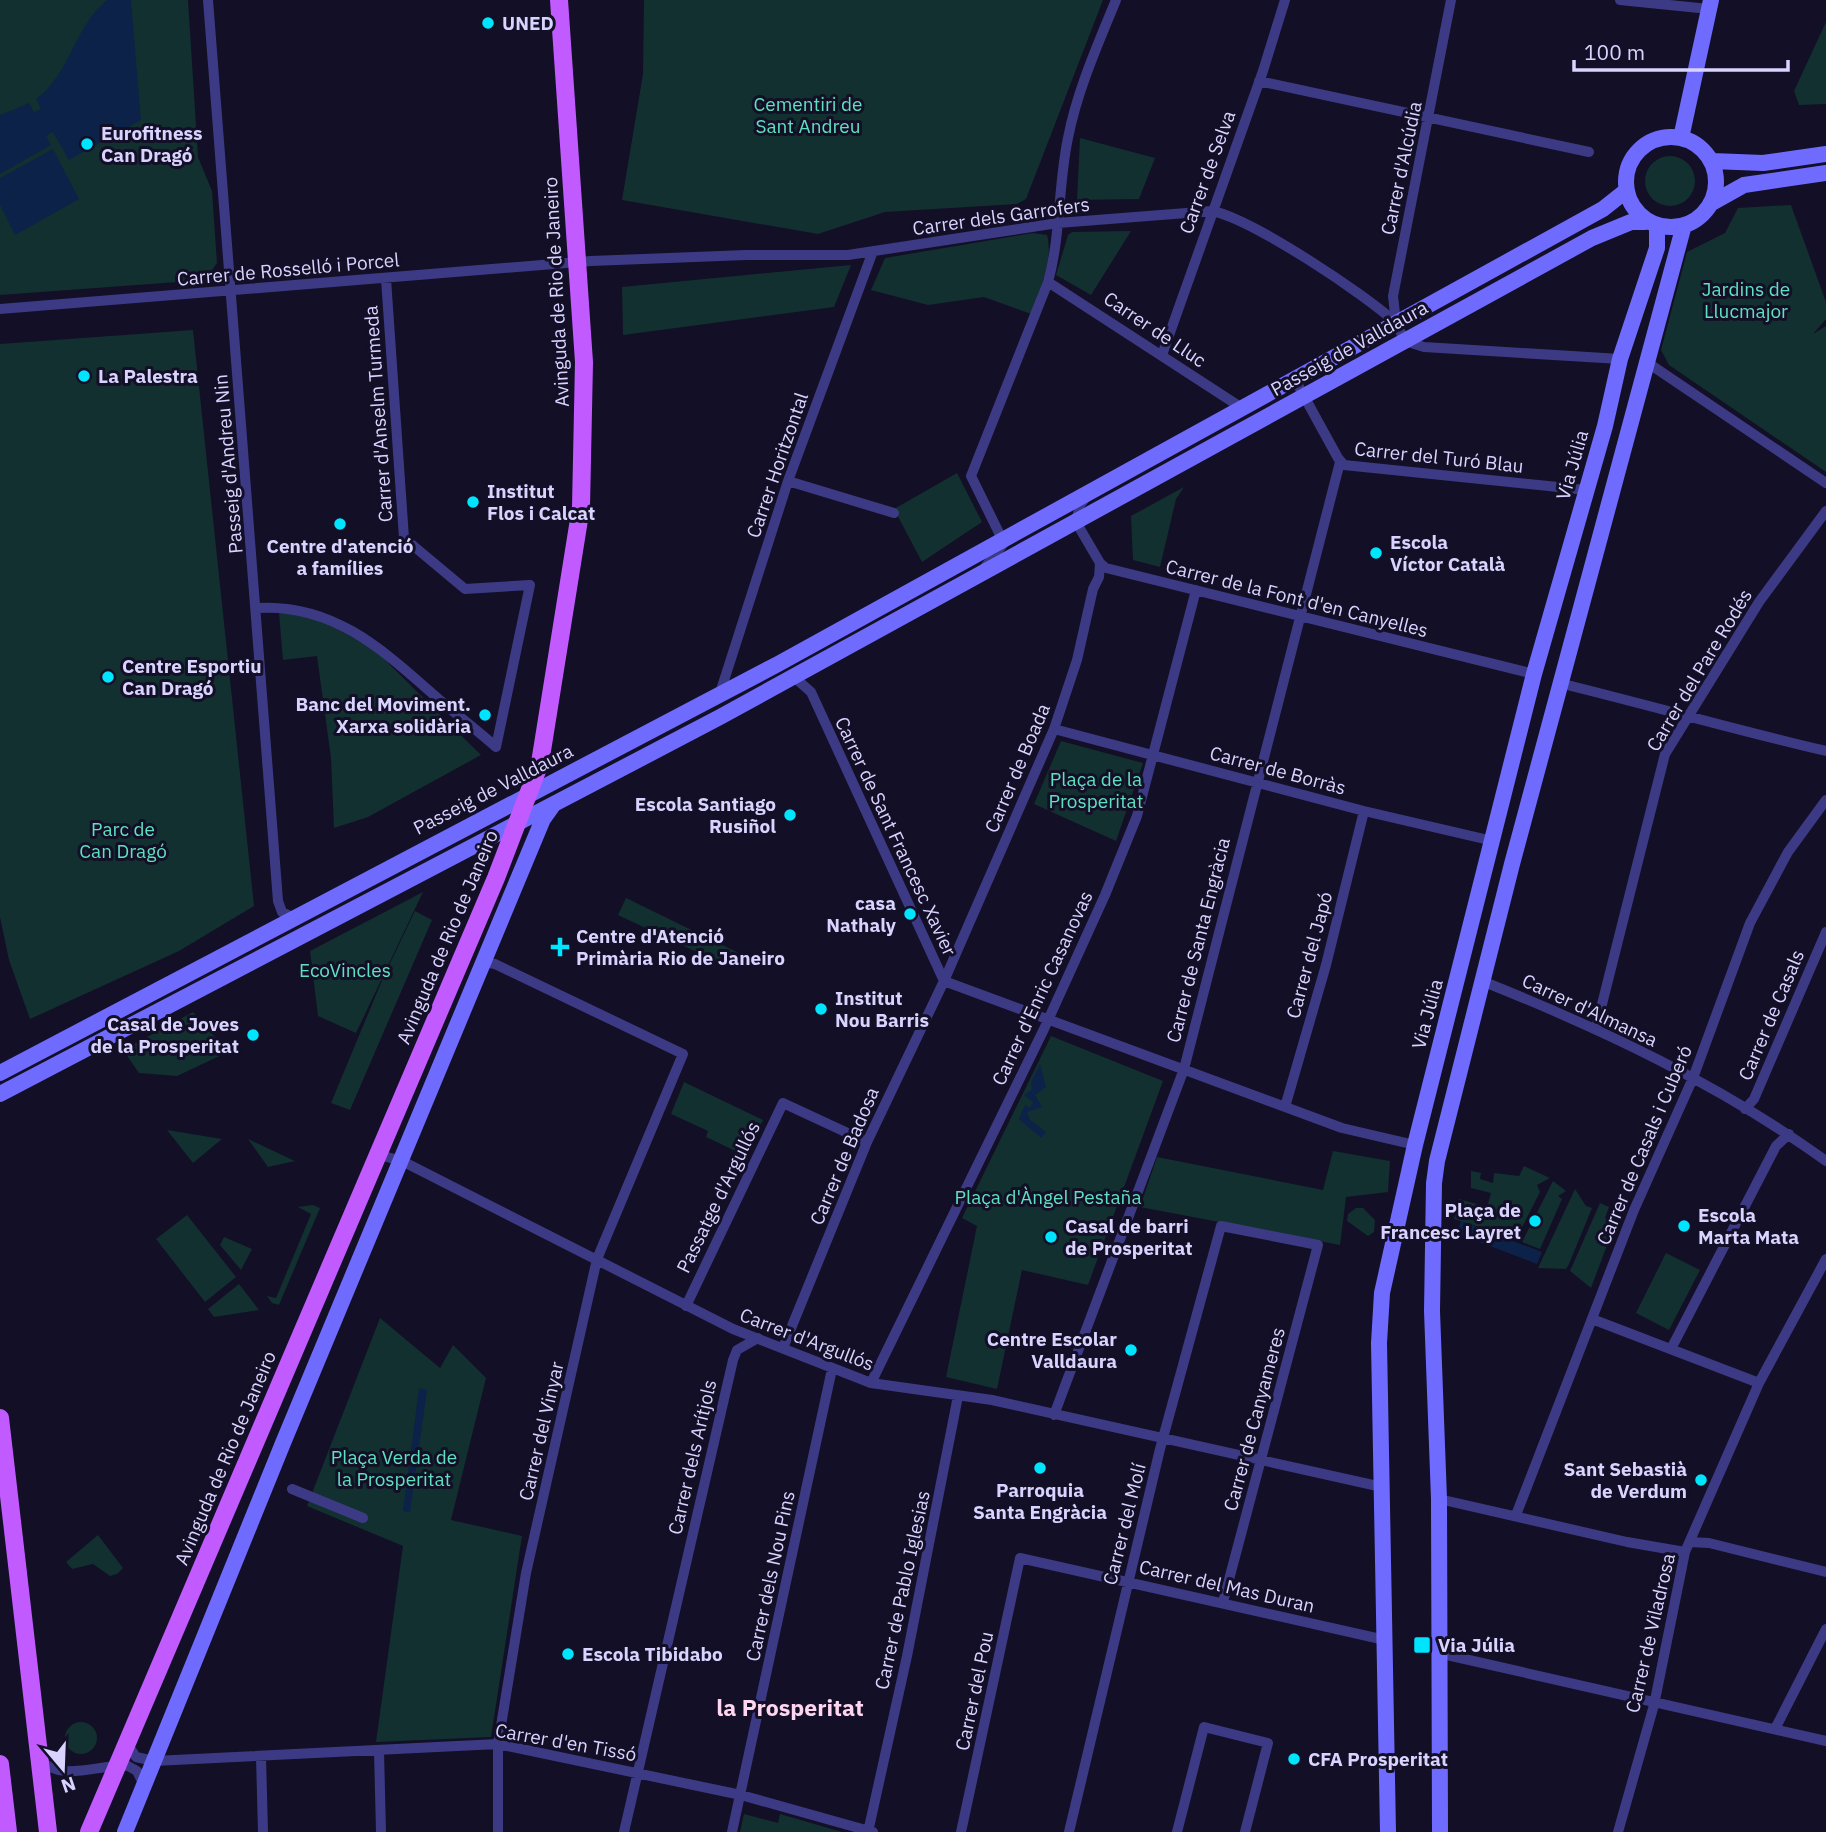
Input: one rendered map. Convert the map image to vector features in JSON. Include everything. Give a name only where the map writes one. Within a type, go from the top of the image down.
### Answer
[{"type":"main road","name":"Avinguda de Rio de Janeiro","points":[[89,1832],[520,821],[544,745],[579,532],[584,362],[559,0]]},
{"type":"main road","points":[[0,1418],[48,1832]]},
{"type":"main road","points":[[0,1764],[8,1832]]},
{"type":"street","name":"Passeig d'Andreu Nin","points":[[208,0],[278,901],[282,912],[292,918]]},
{"type":"street","points":[[1003,540],[971,476],[1048,282],[1056,254],[1068,135],[1116,0]]},
{"type":"street","name":"Carrer de Selva","points":[[1162,355],[1285,0]]},
{"type":"street","name":"Carrer d'Alcúdia","points":[[1405,341],[1396,323],[1393,296],[1451,0]]},
{"type":"street","points":[[1620,0],[1710,5],[1681,138]]},
{"type":"street","points":[[1259,81],[1589,152]]},
{"type":"street","points":[[1681,138],[1699,147],[1712,161],[1717,176],[1715,194],[1697,219],[1684,225],[1651,224],[1633,208],[1627,190],[1630,163],[1643,146],[1654,140],[1681,138]]},
{"type":"street","points":[[1712,161],[1763,163],[1826,154]]},
{"type":"street","points":[[1710,204],[1744,185],[1826,173]]},
{"type":"street","name":"Passeig de Valldaura","points":[[0,1073],[720,693],[1003,540],[1603,209],[1627,190]]},
{"type":"street","name":"Carrer dels Garrofers","points":[[579,263],[746,255],[848,255],[1058,223],[1212,211],[1236,218],[1377,305],[1396,323]]},
{"type":"street","name":"Passeig de Valldaura","points":[[0,1094],[520,821],[548,810],[1600,234],[1631,222],[1651,224]]},
{"type":"street","name":"Via Júlia","points":[[1388,1832],[1380,1317],[1388,1264],[1415,1144],[1534,674],[1587,490],[1620,359],[1657,248],[1651,224]]},
{"type":"street","points":[[1440,1832],[1437,1653],[1439,1499],[1433,1311],[1434,1183],[1482,981],[1559,683],[1684,225]]},
{"type":"street","name":"Carrer Horitzontal","points":[[720,693],[788,481],[873,251]]},
{"type":"street","name":"Carrer de Rosselló i Porcel","points":[[0,309],[579,263]]},
{"type":"street","name":"Carrer d'Anselm Turmeda","points":[[257,608],[305,610],[354,631],[383,649],[496,747],[530,585],[465,589],[404,538],[387,279]]},
{"type":"street","name":"Carrer de Lluc","points":[[1048,282],[1242,408]]},
{"type":"street","points":[[1405,341],[1433,348],[1648,363],[1826,483]]},
{"type":"street","name":"Carrer del Turó Blau","points":[[1290,382],[1299,387],[1340,462],[1348,466],[1587,490]]},
{"type":"street","name":"Carrer de Santa Engràcia","points":[[1054,1415],[1184,1069],[1340,462]]},
{"type":"street","points":[[788,481],[894,513]]},
{"type":"street","points":[[1089,493],[1080,505],[1076,522],[1100,563]]},
{"type":"street","name":"Carrer del Pare Rodés","points":[[1596,1028],[1665,754],[1692,715],[1759,602],[1826,511]]},
{"type":"street","name":"Passeig de Valldaura","points":[[972,580],[994,558],[1003,540]]},
{"type":"street","name":"Carrer de la Font d'en Canyelles","points":[[1100,563],[1129,575],[1534,674]]},
{"type":"street","name":"Carrer de Boada","points":[[944,981],[1054,729],[1077,660],[1093,589],[1100,577],[1100,563]]},
{"type":"street","name":"Carrer d'Enric Casanovas","points":[[871,1383],[1048,1020],[1137,816],[1196,590]]},
{"type":"street","name":"Carrer de Sant Francesc Xavier","points":[[794,677],[811,692],[944,981],[1342,1128],[1415,1144]]},
{"type":"street","points":[[1559,683],[1692,715],[1717,726],[1826,751]]},
{"type":"street","name":"Carrer de Borràs","points":[[1054,729],[1364,811],[1493,841]]},
{"type":"street","points":[[125,1832],[548,810],[541,798],[530,793]]},
{"type":"street","name":"Carrer de Casals i Cuberó","points":[[1516,1515],[1634,1210],[1693,1078],[1731,968],[1763,895],[1788,852],[1826,800]]},
{"type":"street","name":"Carrer del Japó","points":[[1285,1107],[1324,974],[1364,811]]},
{"type":"street","points":[[248,963],[254,952],[290,929],[292,918]]},
{"type":"street","name":"Carrer de Casals","points":[[1745,1109],[1754,1099],[1826,932]]},
{"type":"street","name":"Carrer del Vinyar","points":[[484,962],[505,968],[683,1054],[597,1259],[526,1573],[498,1744],[498,1832]]},
{"type":"street","name":"Carrer de Badosa","points":[[783,1348],[867,1142],[944,981]]},
{"type":"street","name":"Carrer d'Almansa","points":[[1482,981],[1596,1028],[1693,1078],[1789,1134],[1826,1161]]},
{"type":"street","name":"Passatge d'Argullós","points":[[686,1306],[783,1102],[867,1142]]},
{"type":"street","points":[[1672,1347],[1776,1146],[1789,1134]]},
{"type":"street","name":"Carrer d'Argullós","points":[[376,1154],[401,1160],[686,1306],[871,1383],[958,1396],[1054,1415],[1382,1488]]},
{"type":"street","name":"Carrer de Canyameres","points":[[1221,1226],[1318,1245],[1223,1602]]},
{"type":"street","name":"Carrer del Molí","points":[[1069,1832],[1163,1439],[1221,1226]]},
{"type":"street","name":"Carrer de Viladrosa","points":[[1618,1832],[1654,1704],[1688,1547],[1759,1383],[1826,1259]]},
{"type":"street","points":[[1592,1319],[1672,1347],[1759,1383]]},
{"type":"street","name":"Carrer dels Arítjols","points":[[624,1832],[733,1360],[737,1350],[758,1338]]},
{"type":"street","name":"Carrer dels Nou Pins","points":[[732,1832],[832,1369]]},
{"type":"street","name":"Carrer de Pablo Iglesias","points":[[870,1831],[958,1396]]},
{"type":"street","points":[[292,1489],[363,1518]]},
{"type":"street","points":[[1439,1499],[1627,1542],[1688,1547],[1709,1543],[1826,1572]]},
{"type":"street","name":"Carrer del Mas Duran","points":[[1020,1558],[1385,1640]]},
{"type":"street","name":"Carrer del Pou","points":[[961,1832],[1020,1558]]},
{"type":"street","points":[[1775,1729],[1826,1629]]},
{"type":"street","points":[[1437,1653],[1826,1741]]},
{"type":"street","points":[[1177,1832],[1204,1727],[1268,1743],[1245,1832]]},
{"type":"street","name":"Carrer d'en Tissó","points":[[154,1761],[498,1744],[741,1795],[870,1831]]},
{"type":"street","points":[[128,1745],[136,1757],[154,1761]]},
{"type":"street","points":[[379,1751],[381,1832]]},
{"type":"street","points":[[40,1757],[46,1765],[58,1770],[119,1765],[137,1771],[144,1785]]},
{"type":"street","points":[[261,1757],[263,1832]]},
{"type":"green space","name":"Eurofitness Can Dragó","points":[[0,0],[188,0],[198,157],[212,191],[217,263],[205,280],[0,295]]},
{"type":"green space","name":"Cementiri de Sant Andreu","points":[[644,0],[1103,0],[1026,199],[1017,204],[885,212],[818,234],[622,200],[643,74]]},
{"type":"green space","points":[[1826,22],[1826,104],[1799,105],[1794,91]]},
{"type":"green space","points":[[1080,138],[1155,158],[1139,199],[1077,200]]},
{"type":"green space","points":[[1670,156],[1688,163],[1695,181],[1688,199],[1670,206],[1652,199],[1645,181],[1652,163]]},
{"type":"green space","name":"Jardins de Llucmajor","points":[[1791,205],[1826,302],[1826,319],[1813,334],[1826,326],[1826,472],[1669,365],[1661,350],[1687,252],[1725,233],[1738,208]]},
{"type":"green space","points":[[1131,231],[1091,295],[1056,275],[1068,235],[1072,232]]},
{"type":"green space","points":[[1033,233],[1047,235],[1049,255],[1031,314],[984,297],[928,305],[871,290],[885,258]]},
{"type":"green space","points":[[851,265],[834,307],[623,335],[622,287]]},
{"type":"green space","name":"Centre Esportiu Can Dragó","points":[[193,330],[254,906],[179,951],[30,1019],[9,960],[0,917],[0,344]]},
{"type":"green space","points":[[957,473],[982,522],[922,562],[894,509]]},
{"type":"green space","points":[[1184,487],[1176,499],[1160,567],[1133,560],[1131,516]]},
{"type":"green space","points":[[279,613],[314,615],[375,650],[481,755],[368,817],[334,828],[331,758],[317,656],[283,660]]},
{"type":"green space","name":"Plaça de la Prosperitat","points":[[1061,741],[1143,763],[1116,841],[1034,804]]},
{"type":"green space","name":"EcoVincles","points":[[423,892],[356,1033],[318,1016],[310,951]]},
{"type":"green space","points":[[626,898],[751,959],[718,962],[618,915]]},
{"type":"green space","points":[[415,911],[432,920],[350,1110],[331,1103],[383,978]]},
{"type":"green space","points":[[193,1012],[228,1052],[177,1076],[139,1073],[123,1050]]},
{"type":"green space","name":"Plaça d'Àngel Pestaña","points":[[1051,1036],[1163,1081],[1088,1285],[1022,1270],[997,1389],[946,1377],[977,1226],[962,1218]]},
{"type":"green space","points":[[684,1082],[763,1120],[746,1156],[706,1137],[708,1131],[671,1114]]},
{"type":"green space","points":[[167,1130],[222,1139],[193,1163]]},
{"type":"green space","points":[[248,1139],[295,1161],[268,1167]]},
{"type":"green space","points":[[1333,1151],[1390,1161],[1388,1192],[1346,1197],[1340,1245],[1140,1207],[1157,1157],[1323,1190]]},
{"type":"green space","points":[[1524,1166],[1550,1178],[1537,1185],[1540,1192],[1516,1239],[1454,1219],[1459,1199],[1487,1207],[1491,1193],[1471,1188],[1471,1171],[1481,1173],[1480,1179],[1493,1183],[1494,1173],[1519,1176]]},
{"type":"green space","points":[[1553,1181],[1566,1191],[1558,1196],[1562,1199],[1540,1249],[1522,1242]]},
{"type":"green space","points":[[1575,1189],[1586,1206],[1592,1208],[1569,1264],[1566,1269],[1538,1268]]},
{"type":"green space","points":[[1600,1203],[1609,1207],[1605,1218],[1615,1224],[1591,1288],[1570,1271]]},
{"type":"green space","points":[[313,1205],[320,1208],[279,1305],[272,1303],[267,1296],[276,1298],[311,1214],[298,1207]]},
{"type":"green space","points":[[1356,1208],[1363,1208],[1375,1220],[1374,1232],[1368,1236],[1347,1221],[1348,1214]]},
{"type":"green space","points":[[187,1215],[236,1277],[205,1302],[156,1239]]},
{"type":"green space","points":[[224,1237],[252,1249],[241,1270],[220,1245]]},
{"type":"green space","points":[[1666,1253],[1700,1270],[1669,1330],[1636,1313]]},
{"type":"green space","points":[[239,1284],[259,1310],[214,1317],[208,1309]]},
{"type":"green space","name":"Plaça Verda de la Prosperitat","points":[[380,1318],[440,1368],[453,1345],[486,1378],[451,1520],[522,1536],[491,1737],[376,1742],[403,1546],[307,1506]]},
{"type":"green space","points":[[98,1535],[123,1568],[117,1574],[110,1576],[93,1564],[72,1569],[66,1562]]},
{"type":"green space","points":[[81,1722],[92,1727],[97,1738],[92,1749],[81,1754],[70,1749],[65,1738],[70,1727]]},
{"type":"green space","points":[[744,1814],[778,1823],[780,1814],[842,1832],[740,1832]]},
{"type":"water","points":[[107,0],[131,0],[141,120],[69,160],[53,132],[46,136],[51,145],[0,174],[0,115],[29,103],[34,112],[41,109],[36,99],[57,76],[86,24]]},
{"type":"water","points":[[53,149],[79,199],[15,235],[0,205],[0,178]]},
{"type":"water","points":[[1040,1064],[1046,1087],[1035,1095],[1042,1107],[1027,1112],[1030,1120],[1046,1132],[1041,1138],[1019,1119],[1025,1105],[1030,1108],[1033,1102],[1024,1095],[1032,1090],[1031,1082]]},
{"type":"water","points":[[1461,1221],[1542,1252],[1537,1264],[1456,1233]]},
{"type":"water","points":[[419,1388],[427,1390],[410,1512],[403,1511]]},
{"type":"place","name":"UNED","points":[[488,23]]},
{"type":"place","name":"Eurofitness Can Dragó","points":[[87,144]]},
{"type":"place","name":"La Palestra","points":[[84,376]]},
{"type":"place","name":"Institut Flos i Calcat","points":[[473,502]]},
{"type":"place","name":"Centre d'atenció a famílies","points":[[340,524]]},
{"type":"place","name":"Escola Víctor Català","points":[[1376,553]]},
{"type":"place","name":"Centre Esportiu Can Dragó","points":[[108,677]]},
{"type":"place","name":"Banc del Moviment. Xarxa solidària","points":[[485,715]]},
{"type":"place","name":"Escola Santiago Rusiñol","points":[[790,815]]},
{"type":"place","name":"casa Nathaly","points":[[910,914]]},
{"type":"place","name":"Centre d'Atenció Primària Rio de Janeiro","points":[[560,947]]},
{"type":"place","name":"Institut Nou Barris","points":[[821,1009]]},
{"type":"place","name":"Casal de Joves de la Prosperitat","points":[[253,1035]]},
{"type":"place","name":"Plaça de Francesc Layret","points":[[1535,1221]]},
{"type":"place","name":"Escola Marta Mata","points":[[1684,1226]]},
{"type":"place","name":"Casal de barri de Prosperitat","points":[[1051,1237]]},
{"type":"place","name":"Centre Escolar Valldaura","points":[[1131,1350]]},
{"type":"place","name":"Parroquia Santa Engràcia","points":[[1040,1468]]},
{"type":"place","name":"Sant Sebastià de Verdum","points":[[1701,1480]]},
{"type":"place","name":"Via Júlia","points":[[1422,1645]]},
{"type":"place","name":"Escola Tibidabo","points":[[568,1654]]},
{"type":"place","name":"CFA Prosperitat","points":[[1294,1759]]},
{"type":"district","name":"la Prosperitat","points":[[790,1707]]},
{"type":"park label","name":"Parc de Can Dragó","points":[[123,840]]}]
